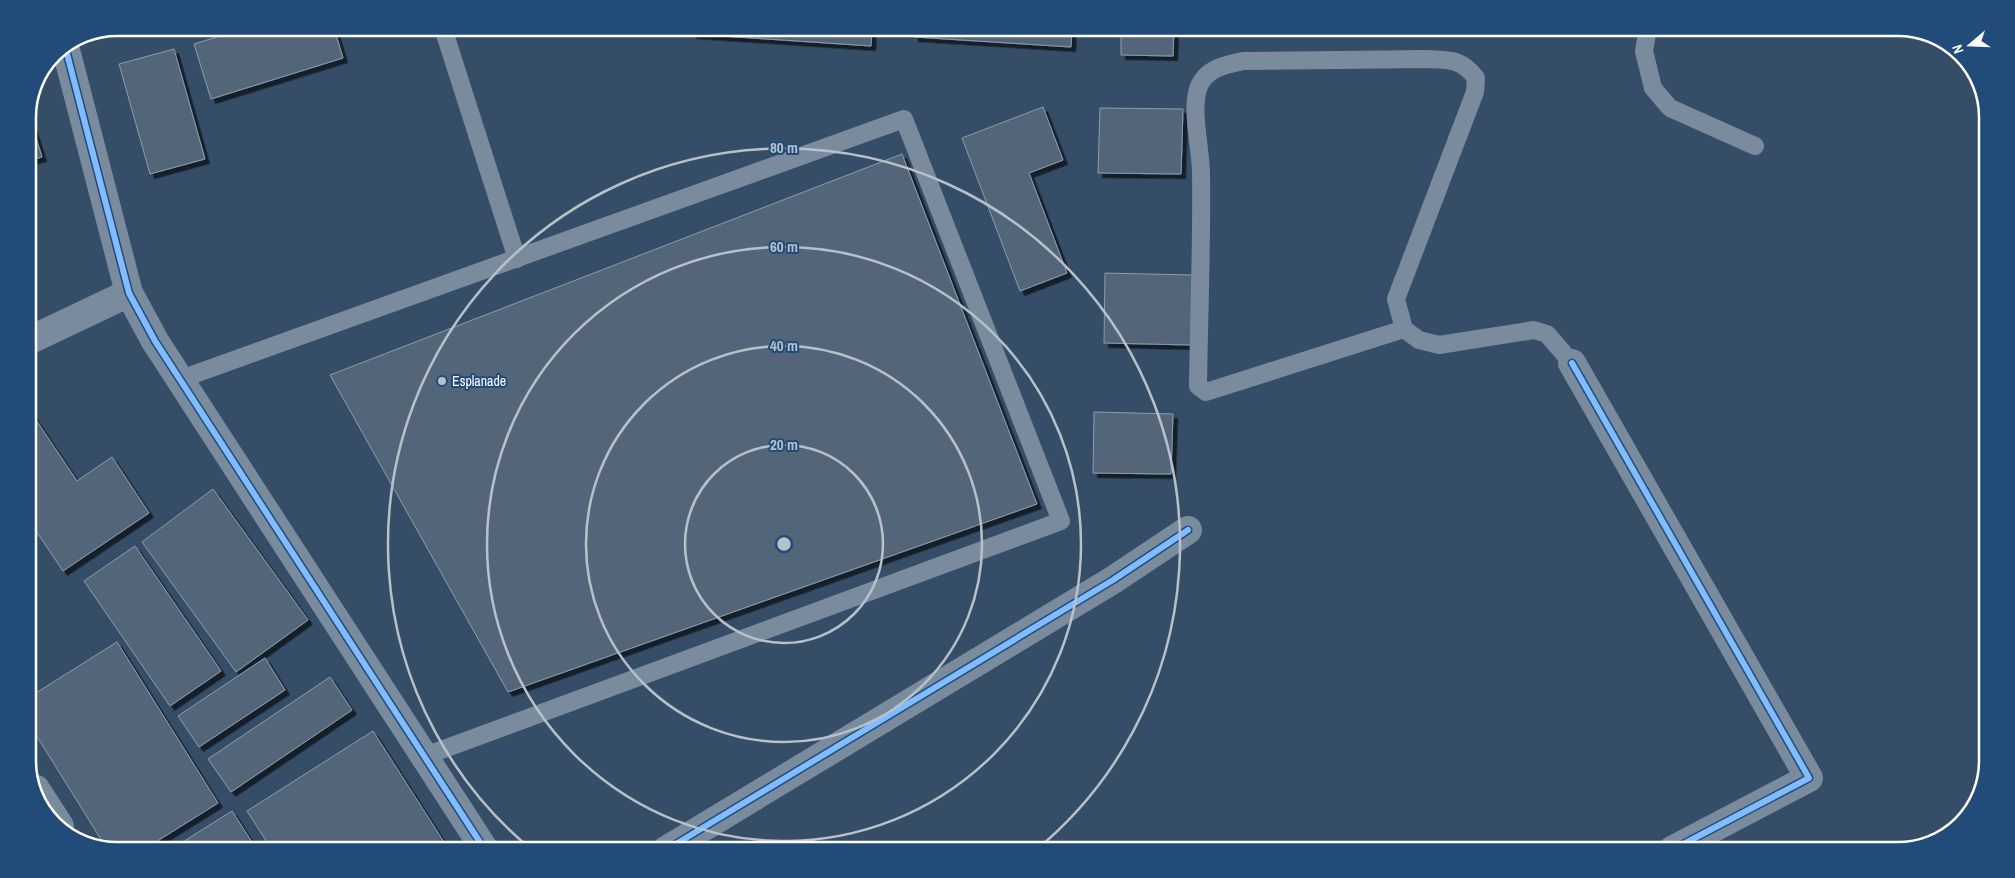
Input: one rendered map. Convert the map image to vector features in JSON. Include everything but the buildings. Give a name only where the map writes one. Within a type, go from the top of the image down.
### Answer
[{"type":"street","points":[[67,54],[129,294],[155,341],[480,842]]},
{"type":"street","points":[[36,337],[129,294]]},
{"type":"street","points":[[1572,363],[1809,778],[1687,842]]},
{"type":"street","points":[[679,842],[1114,580],[1188,530]]},
{"type":"lane","points":[[446,36],[517,259]]},
{"type":"lane","points":[[1647,36],[1644,51],[1653,88],[1670,108],[1755,146]]},
{"type":"lane","points":[[1404,329],[1206,392],[1198,386],[1201,172],[1196,105],[1199,87],[1208,73],[1222,66],[1243,61],[1425,59],[1452,60],[1467,66],[1476,78],[1475,92],[1396,299],[1404,329],[1419,340],[1439,345],[1534,330],[1547,334],[1572,363]]},
{"type":"lane","points":[[181,379],[904,119],[1061,521],[425,756]]},
{"type":"cycle path","points":[[67,54],[129,293],[155,341],[480,842]]},
{"type":"cycle path","points":[[1572,363],[1809,778],[1687,842]]},
{"type":"cycle path","points":[[679,842],[1113,580],[1188,530]]},
{"type":"place","name":"Esplanade","points":[[442,381]]}]
